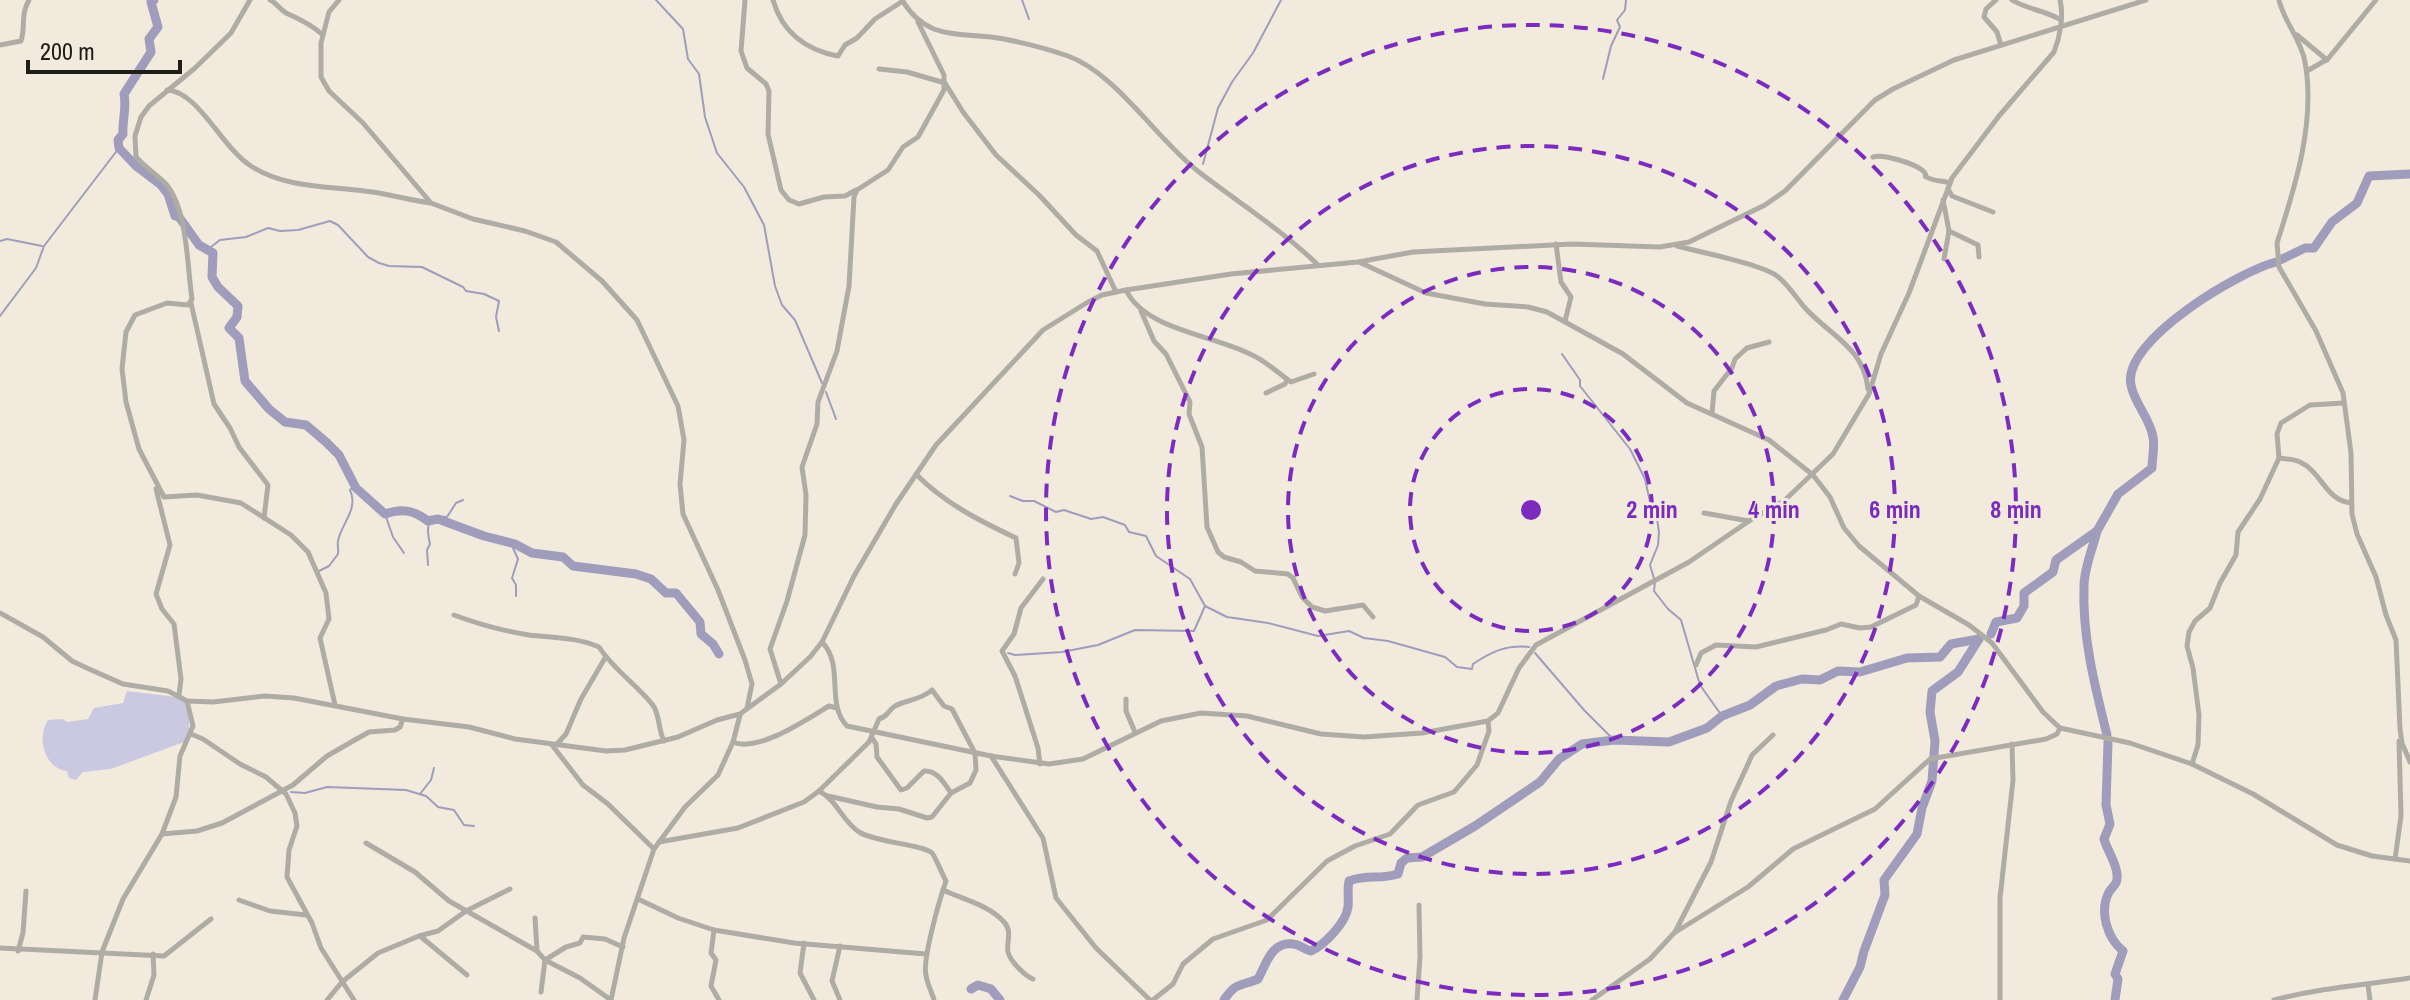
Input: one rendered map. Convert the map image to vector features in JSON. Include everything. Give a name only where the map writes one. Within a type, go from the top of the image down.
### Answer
[{"type":"street","points":[[0,45],[21,41],[24,34],[23,11],[29,0]]},
{"type":"street","points":[[250,0],[231,33],[149,106],[141,117],[135,136],[135,154],[170,190],[186,231],[185,257],[191,303],[214,404],[239,447],[268,485],[264,518]]},
{"type":"street","points":[[270,0],[276,2],[282,11],[301,18],[323,35]]},
{"type":"street","points":[[339,0],[329,12],[323,35],[320,71],[329,91],[363,123],[431,203]]},
{"type":"street","points":[[745,0],[741,51],[747,68],[766,84],[769,91],[768,134],[781,190],[789,200],[799,204],[824,197],[845,196],[888,170],[903,147],[918,137],[944,90],[944,75],[918,22],[902,1],[875,19],[857,38],[845,45],[838,56],[795,39],[776,11],[773,0]]},
{"type":"street","points":[[1996,0],[1984,11],[1984,17],[1997,32],[2001,45]]},
{"type":"street","points":[[2012,0],[2061,20]]},
{"type":"street","points":[[2058,42],[2060,0]]},
{"type":"street","points":[[1676,246],[1715,231],[1785,191],[1879,97],[1954,60],[2146,0]]},
{"type":"street","points":[[2277,0],[2303,53],[2308,111],[2277,254],[2285,279],[2321,341],[2343,393],[2351,453],[2351,503],[2357,534],[2376,577],[2396,640],[2401,816],[2395,859]]},
{"type":"street","points":[[2307,72],[2335,52],[2376,0]]},
{"type":"street","points":[[918,22],[944,32],[1003,39],[1080,61],[1122,94],[1154,130],[1198,171],[1299,246],[1319,266]]},
{"type":"street","points":[[822,642],[832,660],[838,709],[847,726],[873,736],[1040,764],[1083,759],[1135,732],[1173,718],[1201,713],[1247,716],[1321,734],[1364,737],[1422,733],[1488,721],[1503,705],[1519,668],[1536,645],[1678,569],[1785,500],[1833,454],[1869,394],[1881,354],[1909,293],[1949,185],[2004,109],[2050,58],[2071,25]]},
{"type":"street","points":[[2296,34],[2327,60]]},
{"type":"street","points":[[879,69],[907,72],[945,83],[996,155],[1076,235],[1097,251],[1116,292]]},
{"type":"street","points":[[166,90],[183,93],[201,111],[229,149],[264,173],[297,184],[364,191],[431,203],[473,219],[525,231],[556,242],[602,281],[637,320],[678,406],[684,440],[680,484],[683,514],[718,590],[745,660],[752,684],[746,710]]},
{"type":"street","points":[[1873,157],[1885,155],[1896,161],[1908,162],[1922,170],[1929,179],[1949,185]]},
{"type":"street","points":[[1949,185],[1952,196],[1993,212]]},
{"type":"street","points":[[781,684],[770,649],[805,535],[806,495],[802,467],[817,424],[818,402],[837,351],[849,286],[850,234],[857,190]]},
{"type":"street","points":[[1943,199],[1949,231],[1944,259]]},
{"type":"street","points":[[1949,231],[1978,245],[1979,257]]},
{"type":"street","points":[[1556,244],[1561,282],[1571,297],[1565,321]]},
{"type":"street","points":[[187,701],[213,702],[277,696],[403,719],[469,727],[554,745],[616,751],[664,741],[740,714],[781,684],[822,642],[854,576],[916,474],[946,432],[1048,325],[1088,302],[1126,290],[1231,274],[1358,262],[1413,252],[1556,244],[1676,246],[1778,277],[1809,312],[1857,356],[1866,372],[1869,394]]},
{"type":"street","points":[[1358,262],[1426,293],[1485,304],[1528,307],[1565,321],[1638,365],[1687,403],[1769,440],[1813,475],[1830,497],[1849,535],[1919,596],[1969,625],[1992,643],[2043,712],[2060,728],[2130,743],[2192,764],[2253,794],[2337,845],[2353,852],[2410,861]]},
{"type":"street","points":[[1126,290],[1141,311],[1154,341],[1166,354],[1190,402],[1189,414],[1202,447],[1207,527],[1218,552],[1255,571],[1288,574],[1312,607],[1325,611],[1363,605],[1373,617]]},
{"type":"street","points":[[191,303],[167,303],[142,310],[130,320],[122,369],[127,410],[139,449],[164,497],[197,495],[234,500],[264,518],[308,552],[323,583],[329,619],[320,638],[335,705]]},
{"type":"street","points":[[1141,311],[1205,339],[1253,355],[1273,366],[1287,380],[1297,381],[1314,374]]},
{"type":"street","points":[[1712,413],[1714,391],[1732,368],[1735,359],[1747,348],[1769,342]]},
{"type":"street","points":[[1266,393],[1287,380]]},
{"type":"street","points":[[2192,764],[2198,745],[2199,715],[2187,646],[2189,632],[2195,621],[2210,608],[2236,555],[2238,532],[2260,499],[2279,458],[2277,434],[2281,423],[2310,405],[2344,403]]},
{"type":"street","points":[[2279,458],[2300,462],[2316,476],[2329,494],[2351,503]]},
{"type":"street","points":[[916,474],[945,500],[1016,538],[1019,563],[1015,574]]},
{"type":"street","points":[[152,477],[170,545],[156,594],[162,609],[174,624],[181,679],[179,695]]},
{"type":"street","points":[[1704,513],[1749,521]]},
{"type":"street","points":[[1040,764],[1038,748],[1015,676],[1002,651],[1014,634],[1021,608],[1043,579]]},
{"type":"street","points":[[1696,665],[1701,653],[1716,645],[1756,647],[1841,624],[1860,628],[1878,625],[1916,605],[1919,596]]},
{"type":"street","points":[[0,613],[43,637],[72,661],[114,681],[179,695],[187,701],[192,715],[191,734],[182,748],[176,797],[162,834],[123,899],[102,952],[95,1000]]},
{"type":"street","points":[[454,615],[528,634],[561,636],[599,647],[605,658],[655,707],[659,732],[664,741]]},
{"type":"street","points":[[554,745],[566,734],[581,699],[605,658]]},
{"type":"street","points":[[659,842],[751,825],[795,806],[819,791],[873,736],[879,719],[887,717],[895,705],[915,700],[932,690],[944,706],[952,709],[967,743],[975,753],[976,770],[970,783],[951,793],[932,817],[828,796],[819,791]]},
{"type":"street","points":[[1126,699],[1126,711],[1135,732]]},
{"type":"street","points":[[733,742],[754,744],[829,706],[838,709]]},
{"type":"street","points":[[366,843],[415,872],[466,911],[537,951],[545,960],[580,978],[611,1000],[623,947],[654,849],[685,807],[718,775],[733,742],[740,714]]},
{"type":"street","points":[[162,834],[212,827],[299,781],[327,756],[369,732],[395,730],[403,719]]},
{"type":"street","points":[[991,756],[1043,838],[1056,898],[1096,948],[1151,1000],[1173,984],[1183,964],[1213,939],[1267,920],[1327,861],[1355,846],[1390,834],[1418,805],[1454,792],[1477,765],[1489,731],[1488,721]]},
{"type":"street","points":[[1674,933],[1748,887],[1793,849],[1875,809],[1930,759],[2046,739],[2057,734],[2060,728]]},
{"type":"street","points":[[2400,729],[2410,762]]},
{"type":"street","points":[[191,734],[266,777],[282,791],[295,813],[297,826],[289,850],[287,877],[321,948],[354,1000]]},
{"type":"street","points":[[1592,1000],[1650,959],[1674,933],[1711,862],[1731,801],[1748,764],[1773,735]]},
{"type":"street","points":[[873,736],[877,757],[901,790],[924,771],[931,771],[941,778],[951,793]]},
{"type":"street","points":[[2000,1000],[2000,898],[2014,763],[2012,744]]},
{"type":"street","points":[[554,745],[583,785],[608,804],[654,849]]},
{"type":"street","points":[[828,796],[844,818],[865,835],[931,853],[946,881],[926,954],[926,976],[934,1000]]},
{"type":"street","points":[[327,1000],[342,982],[378,953],[438,931],[466,911],[510,889]]},
{"type":"street","points":[[943,890],[969,899],[1003,920],[1009,934],[1009,956],[1024,975],[1033,979]]},
{"type":"street","points":[[18,951],[23,933],[26,891]]},
{"type":"street","points":[[638,899],[678,918],[714,930],[804,943],[926,954]]},
{"type":"street","points":[[239,900],[270,911],[307,915]]},
{"type":"street","points":[[1417,1000],[1419,905]]},
{"type":"street","points":[[535,918],[537,951]]},
{"type":"street","points":[[0,948],[164,956],[211,919]]},
{"type":"street","points":[[714,930],[711,953],[716,960],[711,986],[719,1000]]},
{"type":"street","points":[[419,936],[467,975]]},
{"type":"street","points":[[541,992],[545,960],[571,944],[580,943],[586,936],[605,939],[623,947]]},
{"type":"street","points":[[804,943],[800,973],[814,1000]]},
{"type":"street","points":[[840,946],[832,981],[840,1000]]},
{"type":"street","points":[[146,1000],[154,975],[153,954]]},
{"type":"street","points":[[2274,1000],[2301,992],[2410,978]]},
{"type":"street","points":[[2368,985],[2370,1000]]},
{"type":"shaded area","points":[[127,691],[176,697],[185,701],[189,722],[184,742],[111,769],[83,772],[76,780],[69,778],[67,771],[53,765],[43,744],[44,727],[48,720],[63,719],[67,722],[88,719],[94,708],[123,703]]},
{"type":"waterway","points":[[154,0],[151,2],[158,27],[149,39],[151,52],[124,94],[123,134],[118,140],[119,148],[161,185],[168,194],[175,216],[179,217],[199,245],[213,253],[212,277],[238,306],[237,317],[229,328],[239,338],[245,381],[269,409],[285,422],[306,425],[326,442],[339,455],[356,488],[385,514],[407,511],[428,521],[438,519],[515,544],[532,553],[563,557],[573,566],[636,574],[651,579],[666,593],[676,593],[700,622],[701,634],[719,654]]},
{"type":"waterway","points":[[656,0],[683,29],[688,59],[699,74],[705,117],[717,153],[744,187],[764,225],[775,286],[782,305],[795,320],[822,383]]},
{"type":"waterway","points":[[1022,0],[1029,19]]},
{"type":"waterway","points":[[1203,164],[1218,108],[1253,53],[1281,0]]},
{"type":"waterway","points":[[1603,79],[1611,46],[1620,27],[1617,20],[1625,10],[1626,0]]},
{"type":"waterway","points":[[0,316],[36,268],[44,246],[119,148]]},
{"type":"waterway","points":[[2280,260],[2305,248],[2314,248],[2332,222],[2357,203],[2369,176],[2410,174]]},
{"type":"waterway","points":[[207,250],[220,240],[246,237],[268,228],[298,230],[330,221],[338,225],[368,257],[379,263],[422,267],[466,291],[499,301],[496,317],[499,331]]},
{"type":"waterway","points":[[0,241],[7,239],[42,246]]},
{"type":"waterway","points":[[1991,634],[1996,622],[2017,618],[2024,606],[2024,593],[2053,572],[2056,560],[2097,531],[2118,494],[2152,468],[2154,444],[2151,430],[2131,385],[2133,367],[2144,348],[2186,310],[2212,293],[2276,262]]},
{"type":"waterway","points":[[1562,354],[1580,380],[1580,386],[1630,449],[1645,479],[1659,532],[1658,545],[1650,565],[1654,591],[1681,620],[1700,685],[1722,716]]},
{"type":"waterway","points":[[826,392],[836,419]]},
{"type":"waterway","points":[[319,571],[329,566],[338,554],[340,535],[352,504],[350,490],[356,488]]},
{"type":"waterway","points":[[1010,496],[1034,501],[1056,512],[1064,510],[1091,519],[1103,517],[1125,525],[1129,532],[1146,536],[1156,556],[1190,579],[1205,606],[1227,617],[1268,623],[1318,636],[1349,631],[1364,638],[1388,641],[1445,657],[1457,667],[1472,669],[1473,664],[1500,650],[1529,647]]},
{"type":"waterway","points":[[428,565],[429,523],[435,518],[447,517],[456,503],[463,500]]},
{"type":"waterway","points":[[385,514],[393,537],[404,553]]},
{"type":"waterway","points":[[2097,531],[2085,572],[2084,605],[2090,661],[2107,735]]},
{"type":"waterway","points":[[515,544],[513,548],[518,559],[512,578],[516,596]]},
{"type":"waterway","points":[[1008,653],[1062,652],[1098,645],[1135,630],[1194,631],[1205,606]]},
{"type":"waterway","points":[[1224,1000],[1235,988],[1258,979],[1270,955],[1279,946],[1295,944],[1311,951],[1328,939],[1346,913],[1349,881],[1398,874],[1401,863],[1407,858],[1422,857],[1475,826],[1540,782],[1559,759],[1582,744],[1614,740],[1669,742],[1707,728],[1722,716],[1750,705],[1776,686],[1802,679],[1820,680],[1838,671],[1860,672],[1907,658],[1940,657],[1951,644],[1979,639]]},
{"type":"waterway","points":[[1843,1000],[1860,967],[1885,895],[1884,880],[1917,834],[1932,781],[1935,741],[1930,712],[1932,691],[1958,672],[1979,639]]},
{"type":"waterway","points":[[1535,653],[1614,740]]},
{"type":"waterway","points":[[2108,742],[2106,805],[2110,824],[2104,839],[2117,878],[2106,899],[2105,916],[2109,932],[2123,951],[2115,974],[2118,979],[2115,1000]]},
{"type":"waterway","points":[[420,794],[431,780],[434,768]]},
{"type":"waterway","points":[[291,792],[305,793],[327,787],[406,790],[426,796],[438,807],[454,810],[464,825],[474,826]]},
{"type":"waterway","points":[[971,989],[978,985],[991,989],[1000,1000]]}]
